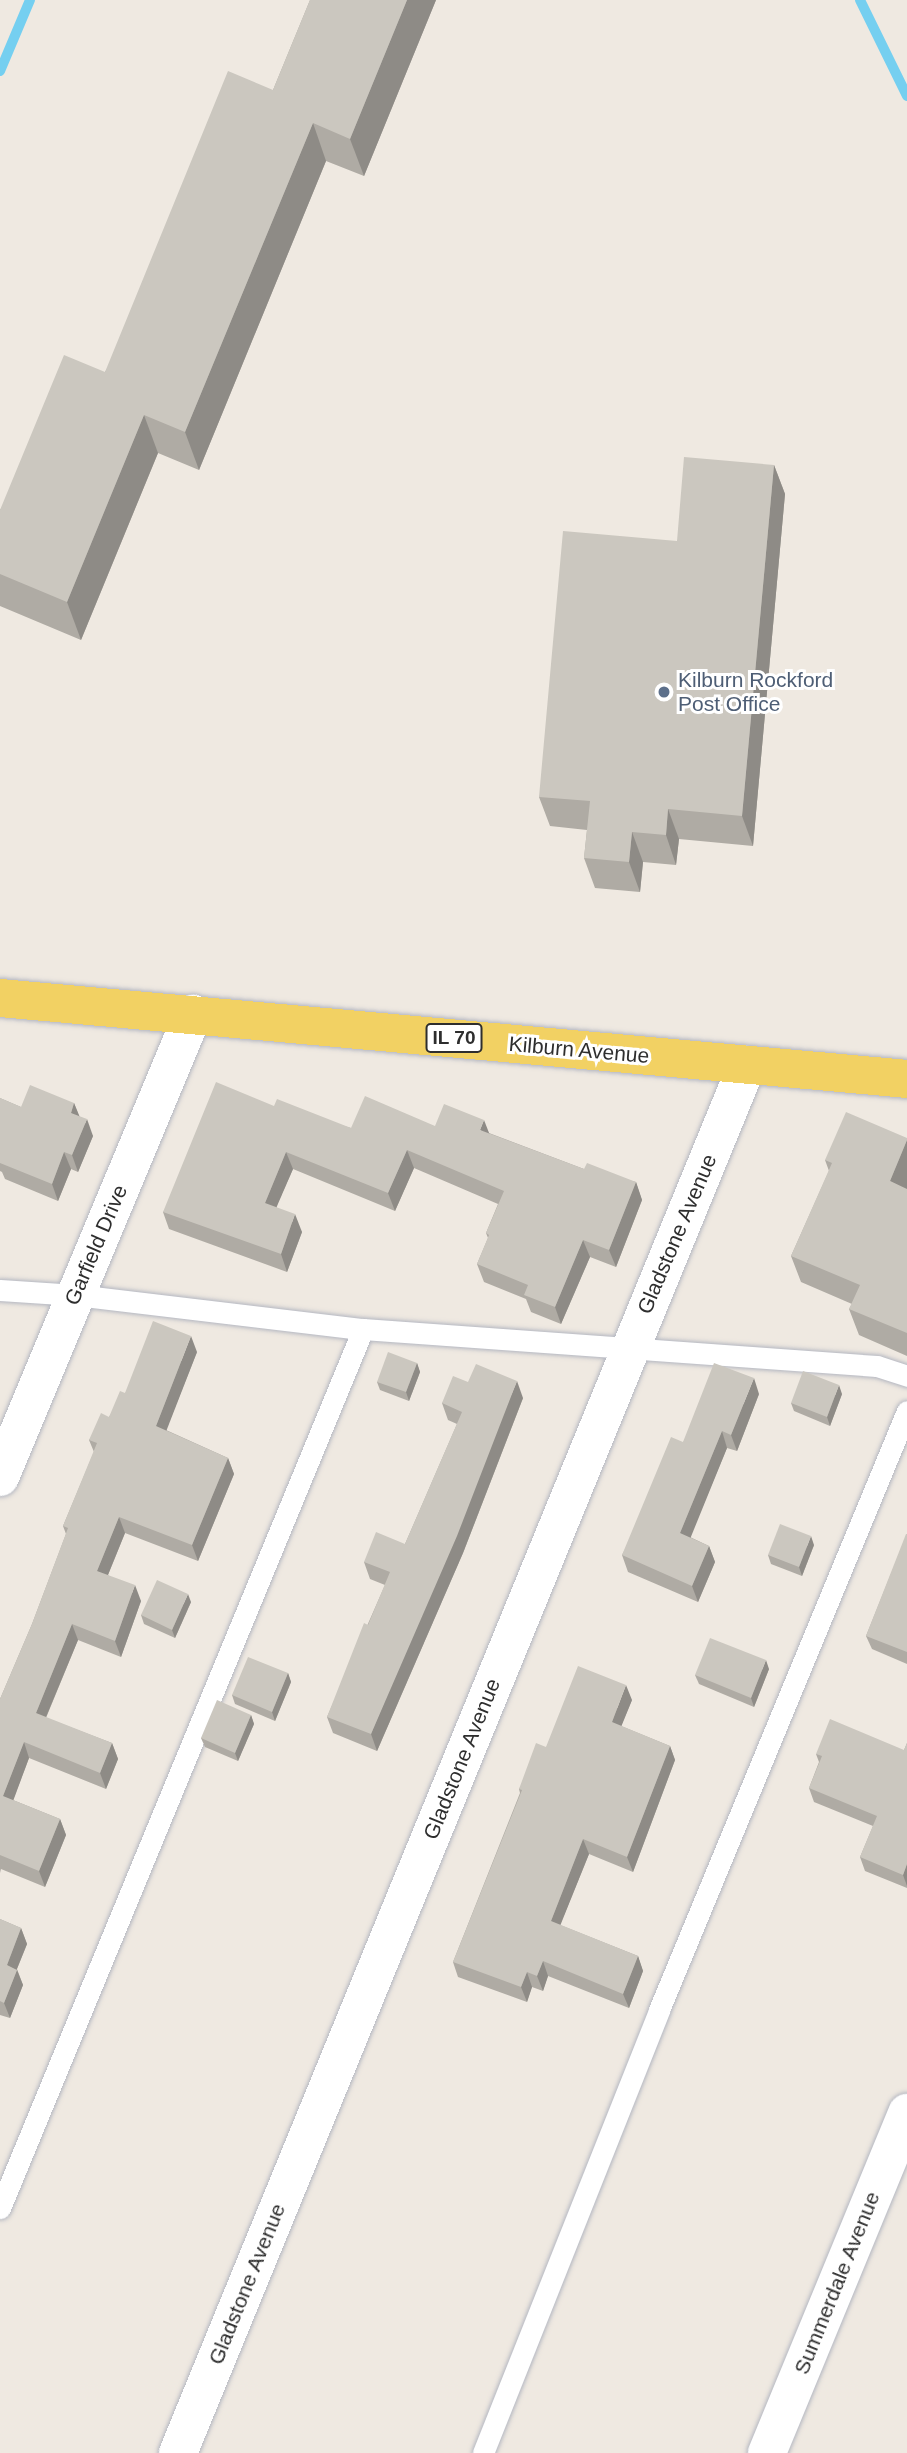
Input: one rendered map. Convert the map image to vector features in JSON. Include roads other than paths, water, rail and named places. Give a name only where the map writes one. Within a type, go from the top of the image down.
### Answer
[{"type":"main road","name":"Kilburn Avenue","points":[[0,998],[907,1079]]},
{"type":"street","name":"Garfield Drive","points":[[0,1477],[192,1014]]},
{"type":"street","name":"Gladstone Avenue","points":[[178,2453],[747,1065]]},
{"type":"street","name":"Summerdale Avenue","points":[[767,2453],[907,2113]]},
{"type":"lane","points":[[0,1290],[76,1294],[363,1329],[877,1366],[907,1376]]},
{"type":"lane","points":[[0,2208],[363,1329]]},
{"type":"lane","points":[[483,2453],[659,2010],[907,1411]]},
{"type":"waterway","points":[[0,71],[30,0]]},
{"type":"waterway","points":[[860,0],[907,96]]},
{"type":"place","name":"Kilburn Rockford Post Office","points":[[664,692]]}]
